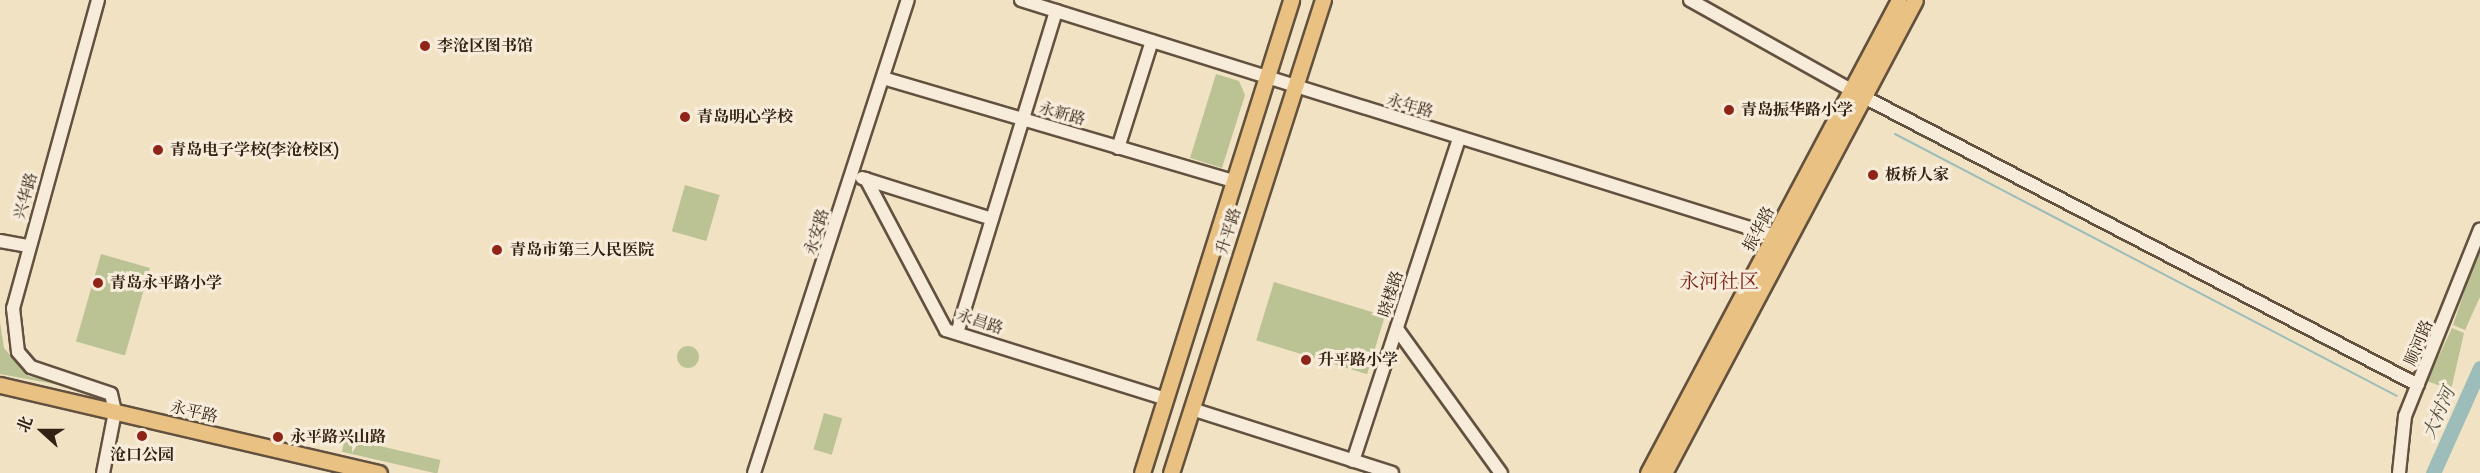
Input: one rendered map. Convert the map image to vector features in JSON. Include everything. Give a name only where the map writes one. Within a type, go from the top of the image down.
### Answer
[{"type":"main road","name":"升平路","points":[[1142,473],[1265,76],[1291,0]]},
{"type":"main road","name":"升平路","points":[[1172,473],[1293,87],[1323,0]]},
{"type":"main road","name":"振华路","points":[[1664,473],[1857,94],[1899,0]]},
{"type":"main road","name":"振华路","points":[[1857,94],[1915,0]]},
{"type":"main road","name":"振华路","points":[[1648,473],[1783,238]]},
{"type":"main road","name":"永平路","points":[[0,385],[379,473]]},
{"type":"street","name":"兴华路","points":[[98,0],[28,246],[13,308],[18,352],[34,369],[108,389],[115,412]]},
{"type":"street","name":"永安路","points":[[754,473],[908,0]]},
{"type":"street","name":"永年路","points":[[1021,0],[1265,76],[1293,87],[1783,238]]},
{"type":"street","points":[[1690,0],[1857,94],[2418,386]]},
{"type":"street","points":[[957,333],[1056,10]]},
{"type":"street","points":[[1118,148],[1152,41]]},
{"type":"street","name":"永新路","points":[[883,78],[1233,181]]},
{"type":"street","name":"晓楼路","points":[[1353,461],[1460,138]]},
{"type":"street","points":[[852,175],[992,219]]},
{"type":"street","name":"永昌路","points":[[866,179],[938,319],[957,333],[1166,399]]},
{"type":"street","name":"顺河路","points":[[2399,473],[2405,416],[2480,229]]},
{"type":"street","points":[[0,240],[28,246]]},
{"type":"street","points":[[1397,329],[1501,473]]},
{"type":"street","points":[[1192,409],[1392,473]]},
{"type":"street","points":[[103,473],[115,412]]},
{"type":"green space","points":[[1216,74],[1239,81],[1245,95],[1222,168],[1190,158]]},
{"type":"green space","points":[[685,185],[720,195],[706,241],[672,231]]},
{"type":"green space","points":[[2480,245],[2480,297],[2465,330],[2453,325]]},
{"type":"green space","points":[[101,254],[150,268],[125,356],[76,341]]},
{"type":"green space","points":[[1274,282],[1385,316],[1367,374],[1256,340]]},
{"type":"green space","points":[[0,322],[4,348],[28,376],[102,393],[0,374]]},
{"type":"green space","points":[[2452,328],[2464,333],[2451,390],[2427,381]]},
{"type":"green space","points":[[688,346],[696,349],[699,357],[696,365],[688,368],[680,365],[677,357],[680,349]]},
{"type":"green space","points":[[824,413],[842,418],[832,455],[814,450]]},
{"type":"green space","points":[[345,438],[440,460],[437,473],[434,473],[342,452]]},
{"type":"waterway","points":[[1895,134],[2397,396]]},
{"type":"waterway","name":"大村河","points":[[2433,473],[2480,368]]},
{"type":"place","name":"李沧区图书馆","points":[[425,46]]},
{"type":"place","name":"青岛振华路小学","points":[[1729,110]]},
{"type":"place","name":"青岛明心学校","points":[[685,117]]},
{"type":"place","name":"青岛电子学校(李沧校区)","points":[[158,150]]},
{"type":"place","name":"板桥人家","points":[[1873,175]]},
{"type":"place","name":"青岛市第三人民医院","points":[[497,250]]},
{"type":"place","name":"青岛永平路小学","points":[[98,283]]},
{"type":"place","name":"升平路小学","points":[[1306,360]]},
{"type":"place","name":"沧口公园","points":[[142,436]]},
{"type":"place","name":"永平路兴山路","points":[[278,437]]},
{"type":"district","name":"永河社区","points":[[1719,281]]}]
